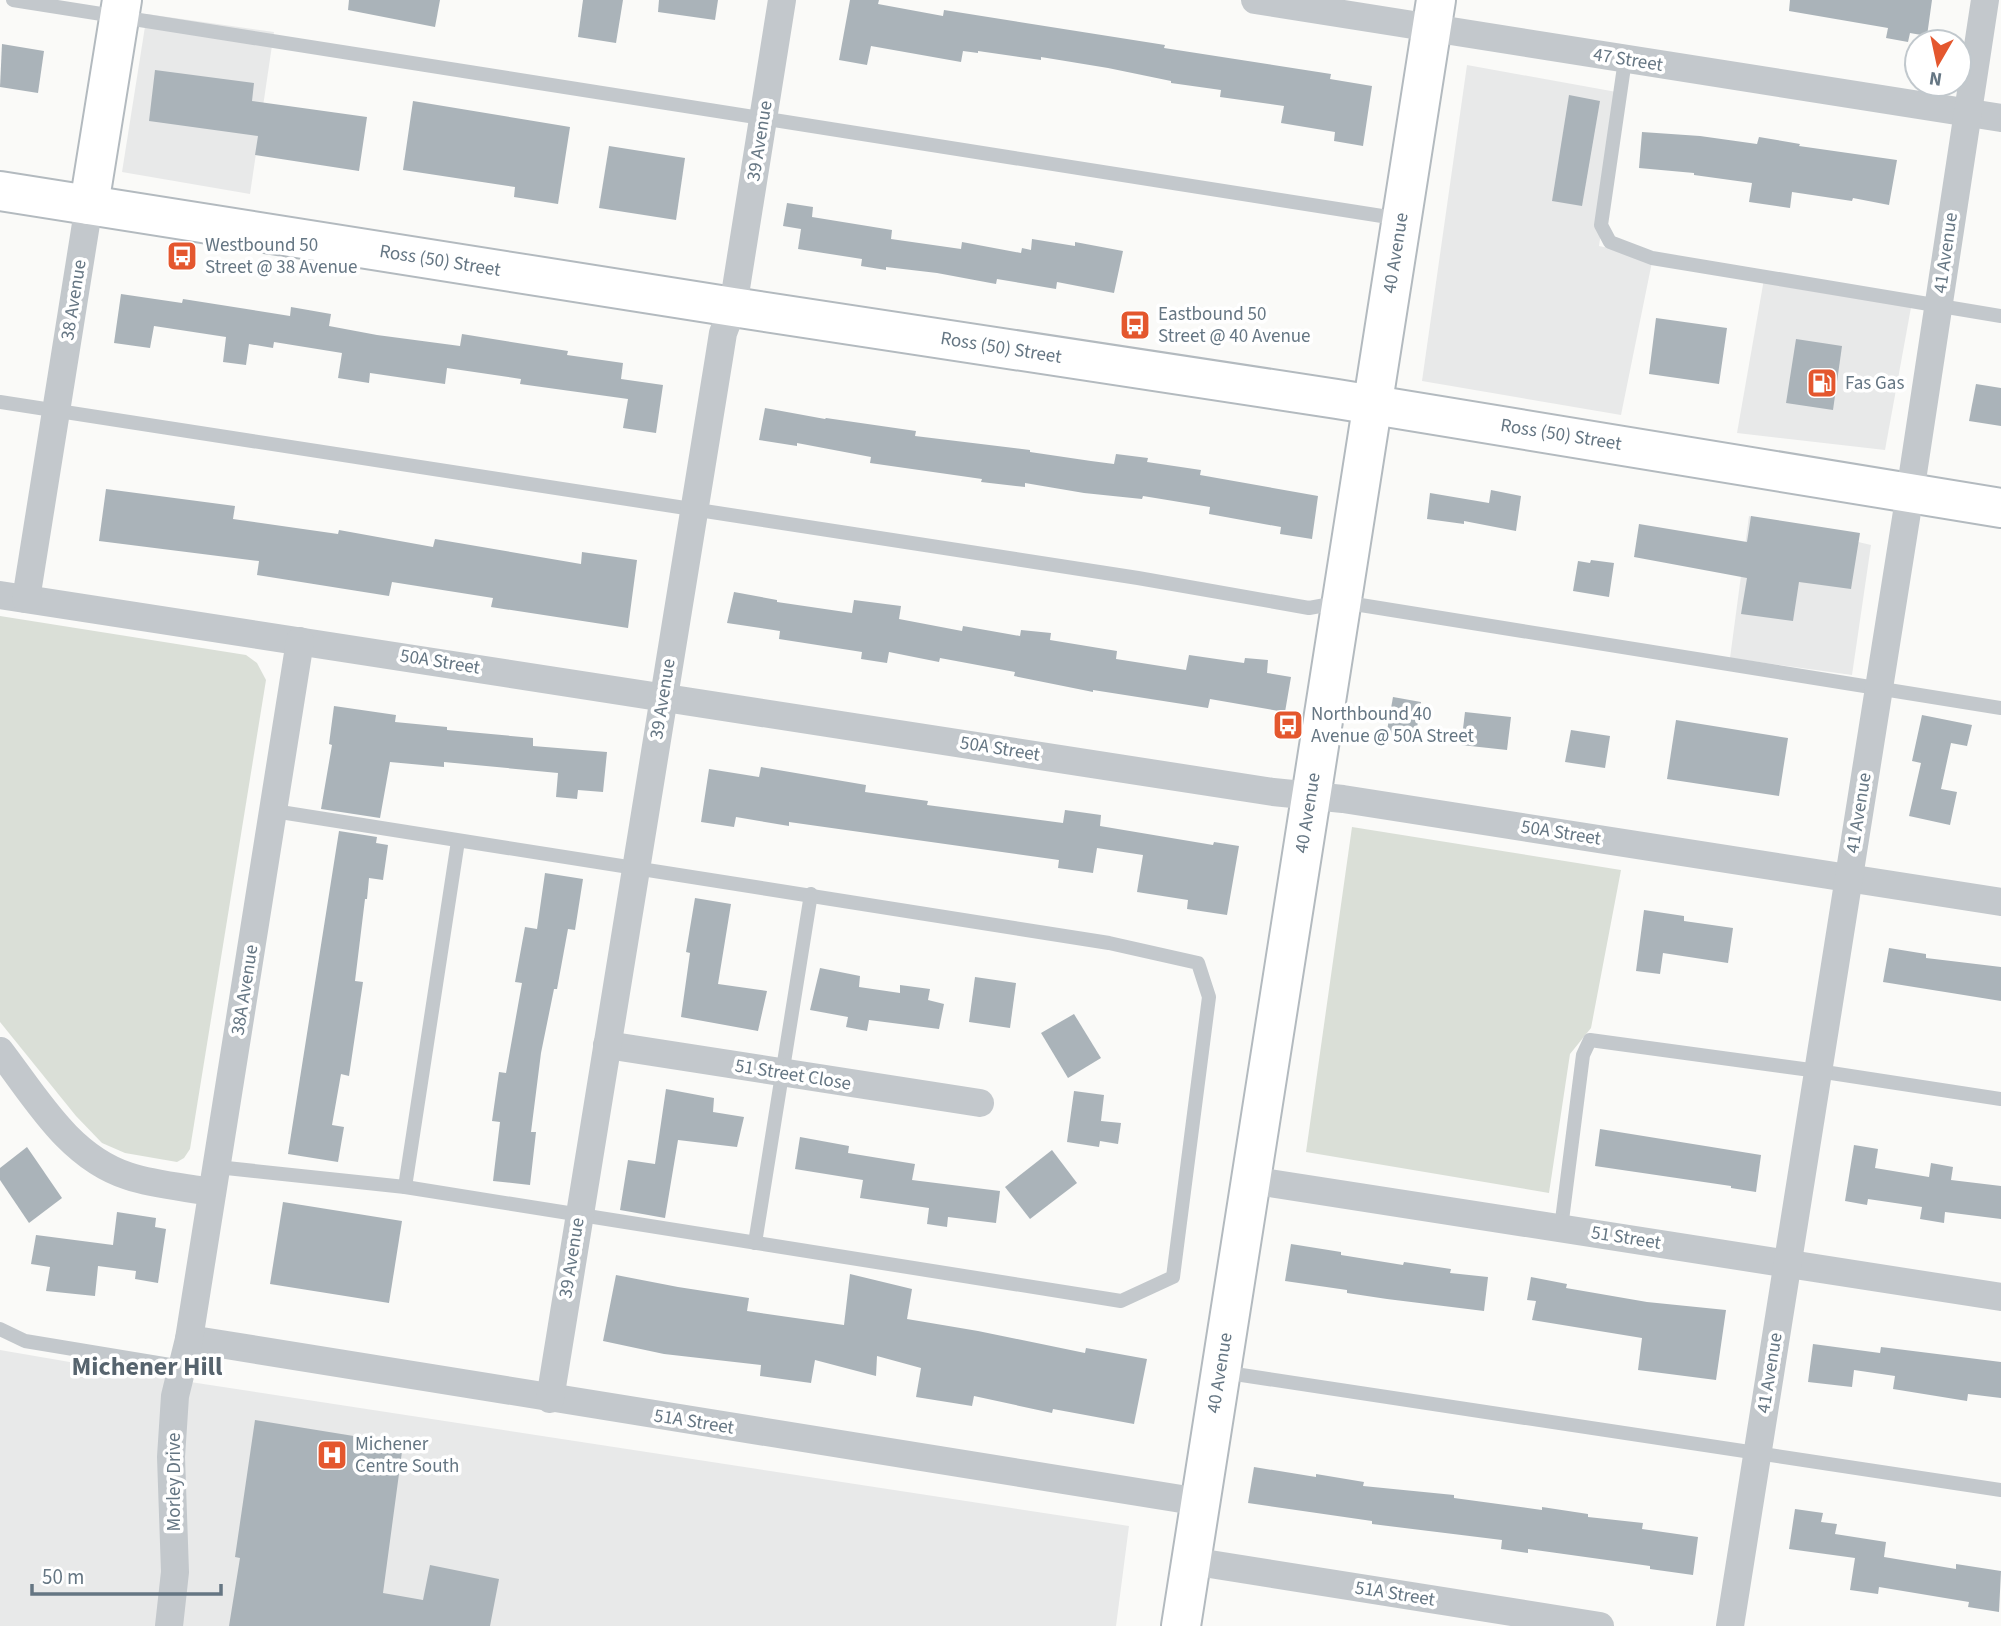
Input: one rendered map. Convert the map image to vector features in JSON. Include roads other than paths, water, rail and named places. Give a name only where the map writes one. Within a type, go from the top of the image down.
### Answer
[{"type":"main road","name":"38 Avenue","points":[[89,205],[120,9]]},
{"type":"main road","name":"40 Avenue","points":[[1181,1626],[1434,14]]},
{"type":"main road","name":"Ross (50) Street","points":[[0,191],[733,307],[1372,404],[2001,508]]},
{"type":"street","name":"39 Avenue","points":[[550,1399],[723,333],[733,307],[782,0]]},
{"type":"street","name":"47 Street","points":[[1255,0],[1434,14],[1625,60],[2001,118]]},
{"type":"street","name":"41 Avenue","points":[[1730,1626],[1910,493],[1985,0]]},
{"type":"street","name":"38 Avenue","points":[[13,597],[55,412],[89,205]]},
{"type":"street","name":"50A Street","points":[[13,597],[2001,902]]},
{"type":"street","name":"38A Avenue","points":[[189,1339],[300,641]]},
{"type":"street","name":"51 Street Close","points":[[607,1045],[980,1103]]},
{"type":"street","points":[[0,1051],[59,1128],[91,1158],[127,1176],[215,1180]]},
{"type":"street","name":"51 Street","points":[[1250,1180],[2001,1297]]},
{"type":"street","name":"Morley Drive","points":[[169,1626],[175,1572],[171,1457],[175,1396],[189,1339]]},
{"type":"street","name":"51A Street","points":[[189,1339],[1200,1503]]},
{"type":"street","name":"51A Street","points":[[1191,1561],[1600,1626]]},
{"type":"lane","points":[[13,0],[120,9],[764,119],[1401,219]]},
{"type":"lane","points":[[1625,60],[1601,225],[1610,242],[1652,258],[2001,316]]},
{"type":"lane","points":[[0,402],[1309,608],[1342,602],[2001,708]]},
{"type":"lane","points":[[215,1180],[405,1187],[1121,1301],[1173,1277],[1209,997],[1198,963],[1109,943],[274,811]]},
{"type":"lane","points":[[405,1187],[458,841]]},
{"type":"lane","points":[[755,1243],[811,894]]},
{"type":"lane","points":[[1561,1228],[1583,1055],[1590,1040],[2001,1099]]},
{"type":"lane","points":[[0,1329],[24,1341],[182,1367]]},
{"type":"lane","points":[[1221,1372],[2001,1490]]},
{"type":"place","name":"Westbound 50 Street @ 38 Avenue","points":[[182,256]]},
{"type":"place","name":"Eastbound 50 Street @ 40 Avenue","points":[[1135,325]]},
{"type":"place","name":"Fas Gas","points":[[1822,383]]},
{"type":"place","name":"Northbound 40 Avenue @ 50A Street","points":[[1288,725]]},
{"type":"place","name":"Michener Centre South","points":[[332,1455]]},
{"type":"district","name":"Michener Hill","points":[[147,1366]]}]
